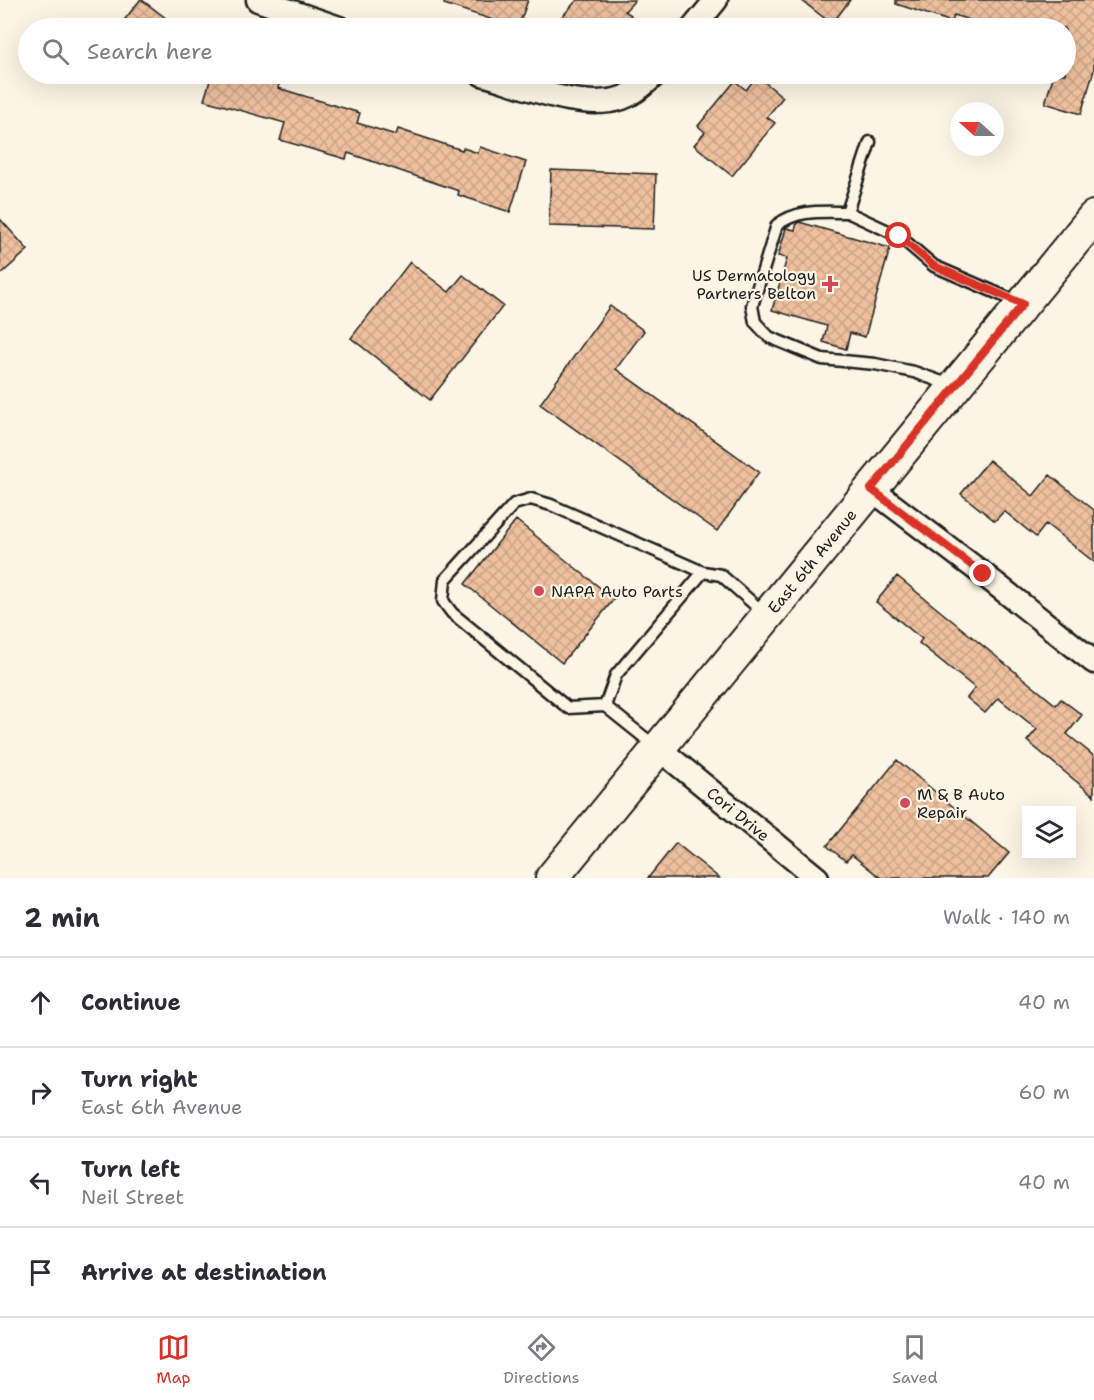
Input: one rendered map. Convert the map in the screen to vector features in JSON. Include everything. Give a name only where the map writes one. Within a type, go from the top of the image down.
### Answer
[{"type":"main road","name":"East 6th Avenue","points":[[552,878],[1094,217]]},
{"type":"street","points":[[258,0],[310,18]]},
{"type":"street","points":[[701,18],[716,0]]},
{"type":"street","points":[[516,84],[583,101],[605,102],[623,97],[645,84]]},
{"type":"street","points":[[871,489],[1094,662]]},
{"type":"street","name":"Cori Drive","points":[[658,748],[817,878]]},
{"type":"lane","points":[[847,212],[870,142]]},
{"type":"lane","points":[[954,387],[914,372],[875,364],[822,359],[769,338],[755,322],[752,306],[777,225],[787,217],[802,213],[847,212],[899,236],[934,266],[1023,304]]},
{"type":"lane","points":[[658,748],[605,706],[568,708],[452,613],[443,601],[445,579],[514,504],[531,499],[551,505],[703,572],[721,575],[767,615]]},
{"type":"lane","points":[[605,706],[616,675],[703,572]]},
{"type":"building","points":[[142,0],[166,18],[126,18]]},
{"type":"building","points":[[444,0],[528,0],[522,18],[487,18],[444,4]]},
{"type":"building","points":[[577,0],[635,0],[625,11],[631,15],[628,18],[561,18]]},
{"type":"building","points":[[801,0],[850,0],[836,18],[824,18]]},
{"type":"building","points":[[896,0],[1094,0],[1094,70],[1081,114],[1045,103],[1051,84],[1076,84],[1076,18],[963,18],[954,15],[953,18],[940,18],[896,4]]},
{"type":"building","points":[[209,84],[280,84],[278,88],[360,113],[357,123],[396,135],[398,129],[462,150],[463,148],[478,153],[480,147],[526,162],[510,212],[458,195],[459,191],[348,153],[346,159],[280,140],[285,123],[204,100]]},
{"type":"building","points":[[733,84],[739,84],[746,90],[751,84],[767,84],[783,97],[767,117],[775,123],[732,176],[694,145],[705,132],[698,126]]},
{"type":"building","points":[[551,170],[656,174],[654,229],[549,226]]},
{"type":"building","points":[[0,219],[28,250],[0,275]]},
{"type":"building","name":"US Dermatology Partners Belton","points":[[799,222],[890,248],[865,337],[850,333],[846,349],[823,342],[827,326],[772,310],[787,258],[778,256],[786,228],[795,230]]},
{"type":"building","points":[[410,262],[449,292],[463,275],[503,306],[430,400],[351,338]]},
{"type":"building","points":[[610,306],[644,331],[616,369],[759,472],[717,531],[540,404]]},
{"type":"building","points":[[989,460],[1033,496],[1050,475],[1094,510],[1094,562],[1046,524],[1036,537],[1004,511],[995,521],[961,494]]},
{"type":"building","name":"NAPA Auto Parts","points":[[516,520],[614,599],[562,663],[465,584]]},
{"type":"building","points":[[897,576],[1056,705],[1061,699],[1082,715],[1067,734],[1094,756],[1094,796],[1027,741],[1037,729],[998,698],[985,713],[967,698],[975,688],[919,643],[922,639],[876,602]]},
{"type":"building","name":"M & B Auto Repair","points":[[897,760],[1009,853],[988,878],[881,878],[852,855],[846,861],[827,846]]},
{"type":"building","points":[[676,843],[719,878],[648,878]]},
{"type":"place","name":"US Dermatology Partners Belton","points":[[830,284]]},
{"type":"place","name":"NAPA Auto Parts","points":[[539,591]]},
{"type":"place","name":"M & B Auto Repair","points":[[905,803]]},
{"type":"route","points":[[899,236],[934,266],[1023,304],[871,489],[983,574]]}]
